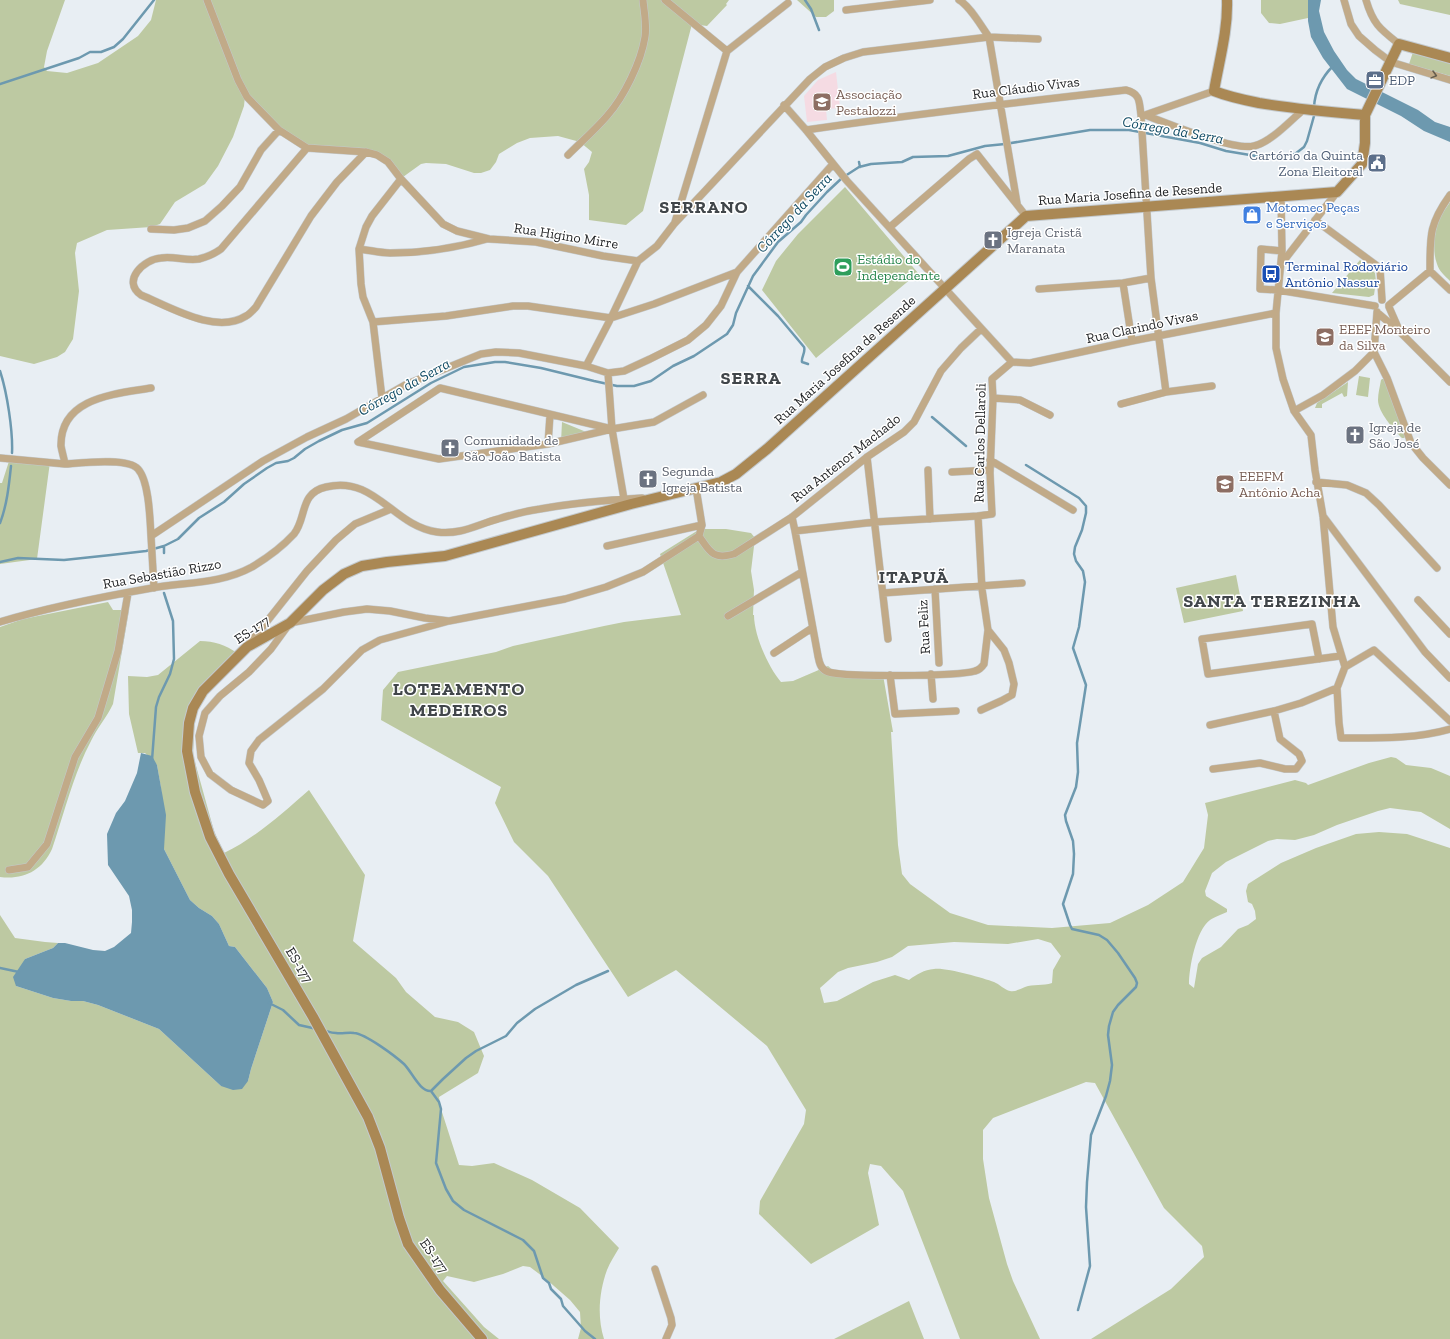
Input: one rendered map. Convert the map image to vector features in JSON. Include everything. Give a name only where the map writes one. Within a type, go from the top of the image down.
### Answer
[{"type":"main road","points":[[1227,0],[1228,14],[1226,32],[1214,91],[1236,98],[1310,111],[1367,111]]},
{"type":"main road","points":[[1337,192],[1362,164],[1367,111],[1399,44],[1450,58]]},
{"type":"main road","name":"Rua Maria Josefina de Resende","points":[[628,502],[666,496],[721,482],[736,474],[1026,216],[1337,192]]},
{"type":"main road","name":"ES-177","points":[[482,1339],[440,1290],[408,1244],[399,1218],[380,1148],[368,1117],[313,1017],[228,874],[210,837],[195,792],[187,751],[189,723],[193,708],[203,691],[246,647],[290,623],[323,590],[344,574],[362,566],[445,556],[628,502]]},
{"type":"street","name":"Rua Higino Mirre","points":[[207,0],[222,42],[247,98],[279,130],[307,148],[366,152],[377,155],[388,162],[401,179],[443,224],[457,231],[489,239],[536,242],[603,256],[638,261]]},
{"type":"street","points":[[568,155],[607,116],[621,97],[633,73],[643,48],[645,35],[644,0]]},
{"type":"street","points":[[665,0],[727,51]]},
{"type":"street","points":[[846,10],[930,0]]},
{"type":"street","points":[[959,0],[974,16],[989,37],[1017,203]]},
{"type":"street","points":[[1344,0],[1351,24],[1359,36],[1391,62],[1450,80]]},
{"type":"street","points":[[1366,0],[1373,20],[1381,30],[1399,44]]},
{"type":"street","points":[[674,224],[727,51],[788,3]]},
{"type":"street","points":[[586,366],[638,261],[657,246],[674,224],[784,105],[810,79],[825,67],[844,58],[863,52],[989,37],[1038,39]]},
{"type":"street","name":"Rua Cláudio Vivas","points":[[806,130],[1000,104],[1126,90],[1134,92],[1138,96],[1143,115],[1141,125],[1152,278],[1166,392]]},
{"type":"street","points":[[1143,115],[1214,91]]},
{"type":"street","points":[[784,105],[847,181],[1012,362]]},
{"type":"street","points":[[1143,115],[1218,140],[1245,146],[1254,146],[1310,111]]},
{"type":"street","points":[[151,229],[174,230],[188,228],[205,221],[240,187],[261,150],[279,130]]},
{"type":"street","points":[[307,148],[221,249],[209,256],[197,259],[161,258],[146,262],[136,273],[134,287],[136,291],[141,295],[186,314],[212,322],[233,321],[247,316],[256,308],[311,216],[337,182],[366,152]]},
{"type":"street","points":[[890,227],[969,158],[977,154],[1026,216]]},
{"type":"street","points":[[152,536],[263,461],[307,436],[346,419],[405,385],[481,354],[496,352],[519,353],[586,366],[608,373],[624,371],[688,340],[706,325],[721,306],[737,272],[833,164]]},
{"type":"street","points":[[382,398],[373,322],[363,297],[359,249],[366,227],[372,216],[401,179]]},
{"type":"street","points":[[1281,264],[1337,192]]},
{"type":"street","points":[[1450,195],[1439,210],[1432,225],[1430,241],[1430,271],[1450,290]]},
{"type":"street","points":[[1281,196],[1282,251],[1276,313],[1276,348],[1283,379],[1294,411],[1311,435],[1316,482],[1323,516],[1333,627],[1340,656],[1345,667]]},
{"type":"street","points":[[1315,220],[1380,268],[1382,300]]},
{"type":"street","name":"Rua Higino Mirre","points":[[359,249],[389,253],[418,251],[466,245],[489,239]]},
{"type":"street","points":[[1282,251],[1262,249],[1260,289],[1278,290],[1386,314],[1389,306],[1430,271]]},
{"type":"street","points":[[373,322],[446,316],[513,306],[528,306],[611,318],[654,304],[737,272]]},
{"type":"street","points":[[1039,289],[1123,283],[1152,278]]},
{"type":"street","points":[[1123,283],[1132,341]]},
{"type":"street","points":[[1382,300],[1386,301],[1389,306],[1400,332]]},
{"type":"street","points":[[1382,300],[1377,302],[1374,352],[1387,378],[1411,443],[1423,458],[1450,485]]},
{"type":"street","points":[[1377,311],[1450,382]]},
{"type":"street","name":"Rua Clarindo Vivas","points":[[1012,362],[1030,363],[1079,354],[1132,341],[1276,313]]},
{"type":"street","name":"Rua Antenor Machado","points":[[699,536],[711,552],[717,556],[725,556],[734,554],[792,517],[868,457],[904,432],[914,422],[941,371],[961,348],[981,329]]},
{"type":"street","points":[[1294,411],[1323,395],[1355,371],[1374,352]]},
{"type":"street","name":"Rua Carlos Dellaroli","points":[[931,674],[960,674],[976,671],[984,664],[988,630],[982,585],[978,516],[992,514],[990,460],[993,398],[992,379],[1012,362]]},
{"type":"street","points":[[608,373],[612,429],[628,502]]},
{"type":"street","points":[[1121,404],[1166,392],[1212,386]]},
{"type":"street","points":[[65,464],[61,446],[63,432],[67,421],[73,412],[87,402],[106,395],[151,388]]},
{"type":"street","points":[[612,429],[440,388],[358,442],[439,459],[548,444],[612,429],[654,422],[703,395]]},
{"type":"street","points":[[993,398],[1020,400],[1050,415]]},
{"type":"street","points":[[548,444],[550,415]]},
{"type":"street","points":[[868,457],[888,639]]},
{"type":"street","points":[[0,458],[65,464],[99,462],[124,463],[132,464],[138,468],[142,475],[147,493],[152,536],[154,588]]},
{"type":"street","points":[[990,460],[1073,510]]},
{"type":"street","points":[[928,470],[930,519]]},
{"type":"street","points":[[952,472],[990,470]]},
{"type":"street","points":[[1316,482],[1347,484],[1366,493],[1437,568]]},
{"type":"street","name":"Rua Sebastião Rizzo","points":[[0,622],[35,612],[128,593],[216,580],[234,575],[252,567],[279,548],[295,533],[308,497],[325,487],[346,485],[361,488],[382,501]]},
{"type":"street","points":[[449,621],[390,611],[367,609],[290,623],[271,649],[249,672],[220,696],[205,713],[199,736],[201,757],[210,774],[231,790],[263,805],[268,801],[249,762],[250,751],[259,740],[323,689],[362,650],[380,640],[449,621],[565,599],[606,587],[643,572],[699,536],[702,525],[696,488]]},
{"type":"street","name":"Rua Maria Josefina de Resende","points":[[382,501],[397,514],[413,524],[434,532],[452,533],[498,519],[540,509],[628,502]]},
{"type":"street","points":[[246,647],[307,571],[336,540],[355,524],[391,509]]},
{"type":"street","points":[[795,531],[875,522],[978,516]]},
{"type":"street","points":[[1323,516],[1425,652],[1450,678]]},
{"type":"street","points":[[792,517],[812,628],[821,667],[826,671],[836,673],[890,675],[931,674],[933,699]]},
{"type":"street","points":[[607,546],[702,525]]},
{"type":"street","points":[[728,616],[802,572]]},
{"type":"street","points":[[883,593],[1022,583]]},
{"type":"street","name":"Rua Feliz","points":[[935,589],[939,663]]},
{"type":"street","points":[[9,870],[28,866],[47,844],[75,757],[98,718],[118,651],[128,593]]},
{"type":"street","points":[[1418,600],[1450,634]]},
{"type":"street","points":[[1319,659],[1312,624],[1202,639],[1208,674],[1319,659],[1340,656]]},
{"type":"street","points":[[774,653],[812,628]]},
{"type":"street","points":[[981,710],[1001,702],[1012,695],[1014,684],[1004,650],[988,630]]},
{"type":"street","points":[[1450,720],[1374,650],[1345,667],[1337,688],[1341,738],[1378,738],[1438,733],[1450,729]]},
{"type":"street","points":[[890,675],[895,714],[956,711]]},
{"type":"street","points":[[1210,725],[1274,711],[1301,703],[1337,688]]},
{"type":"street","points":[[1213,769],[1260,763],[1285,769],[1296,769],[1302,761],[1299,754],[1280,739],[1274,711]]},
{"type":"street","points":[[655,1269],[671,1318],[672,1326],[666,1339]]},
{"type":"shaded area","name":"Associação Pestalozzi","points":[[836,72],[840,108],[826,109],[827,120],[807,122],[804,96],[818,80]]},
{"type":"green space","points":[[0,0],[65,0],[47,51],[44,67],[47,71],[67,73],[98,63],[138,36],[151,20],[156,0],[729,0],[726,4],[727,5],[707,26],[692,24],[643,211],[626,225],[589,220],[589,195],[584,169],[589,162],[592,152],[580,142],[558,136],[530,138],[517,143],[499,154],[496,162],[490,170],[481,173],[474,173],[446,164],[426,163],[421,164],[403,177],[379,152],[308,146],[277,125],[245,96],[244,106],[233,137],[218,166],[205,184],[175,202],[160,224],[151,227],[107,230],[77,243],[75,253],[79,291],[73,339],[65,352],[57,357],[34,364],[0,356]]},
{"type":"green space","points":[[797,0],[834,0],[834,11],[826,17],[816,17]]},
{"type":"green space","points":[[1261,0],[1308,0],[1308,18],[1280,24],[1269,23],[1261,13]]},
{"type":"green space","points":[[1398,0],[1450,0],[1450,15],[1400,4]]},
{"type":"green space","points":[[1413,52],[1450,62],[1450,76],[1409,64]]},
{"type":"green space","name":"Estádio do Independente","points":[[845,187],[918,273],[816,358],[762,290],[776,261],[798,234]]},
{"type":"green space","points":[[1450,202],[1450,281],[1438,267],[1435,259],[1434,247],[1438,223]]},
{"type":"green space","points":[[1360,260],[1375,273],[1376,281],[1374,295],[1369,297],[1332,293]]},
{"type":"green space","points":[[1359,376],[1370,378],[1368,397],[1356,395]]},
{"type":"green space","points":[[1382,379],[1384,379],[1405,437],[1404,438],[1402,438],[1391,426],[1383,415],[1379,405],[1378,395]]},
{"type":"green space","points":[[1348,382],[1347,396],[1344,397],[1342,393],[1322,404],[1322,408],[1315,408],[1317,403]]},
{"type":"green space","points":[[562,422],[596,436],[561,442]]},
{"type":"green space","points":[[10,458],[50,462],[37,559],[0,564],[0,483],[2,483]]},
{"type":"green space","points":[[700,529],[726,529],[751,533],[755,538],[751,571],[754,590],[753,615],[756,632],[771,668],[781,682],[793,681],[828,666],[834,671],[883,675],[893,732],[891,732],[898,845],[902,874],[910,884],[950,913],[988,925],[1052,928],[1110,923],[1148,905],[1183,882],[1204,848],[1208,815],[1205,803],[1295,780],[1308,785],[1369,763],[1391,757],[1396,758],[1406,765],[1431,768],[1450,776],[1450,829],[1421,812],[1390,808],[1337,825],[1314,835],[1295,840],[1277,839],[1268,841],[1226,862],[1212,873],[1205,891],[1206,896],[1227,909],[1227,912],[1210,920],[1201,932],[1194,950],[1189,984],[1194,988],[1198,964],[1202,958],[1221,947],[1238,929],[1248,925],[1256,919],[1252,904],[1248,902],[1246,891],[1248,884],[1281,863],[1316,848],[1356,834],[1379,832],[1407,834],[1450,848],[1450,1339],[1091,1339],[1171,1289],[1204,1257],[1202,1246],[1164,1208],[1095,1083],[1086,1082],[993,1118],[983,1130],[983,1159],[989,1198],[1007,1264],[1013,1281],[1040,1339],[960,1339],[903,1191],[881,1166],[870,1164],[868,1173],[879,1225],[811,1264],[759,1214],[760,1201],[804,1124],[806,1110],[767,1046],[676,970],[628,997],[548,876],[514,842],[495,803],[501,787],[381,720],[383,690],[398,672],[496,652],[513,646],[604,626],[681,615],[660,554]],"holes":[[[1038,939],[1051,943],[1061,956],[1053,970],[1052,983],[1028,986],[1014,991],[1010,991],[994,982],[982,978],[955,971],[939,969],[924,971],[909,980],[895,975],[873,982],[837,1001],[824,1003],[820,988],[838,972],[892,957],[908,946],[954,942],[1008,944]]]},
{"type":"green space","points":[[1236,575],[1243,611],[1184,623],[1176,588]]},
{"type":"green space","points":[[108,602],[113,610],[129,610],[113,704],[93,736],[79,767],[48,857],[37,868],[24,875],[8,878],[0,877],[0,627],[23,619]]},
{"type":"green space","points":[[200,641],[220,644],[237,653],[195,710],[193,755],[214,831],[224,853],[258,833],[309,790],[365,875],[353,941],[396,978],[406,992],[435,1017],[458,1022],[474,1032],[484,1056],[478,1073],[439,1097],[441,1109],[459,1165],[472,1166],[494,1163],[532,1180],[580,1208],[619,1248],[607,1270],[602,1287],[600,1322],[604,1339],[578,1339],[581,1328],[580,1312],[570,1300],[546,1279],[530,1267],[523,1266],[503,1274],[474,1282],[447,1276],[443,1281],[484,1327],[499,1339],[0,1339],[0,915],[15,938],[58,943],[53,948],[25,959],[16,986],[53,998],[83,1001],[98,1005],[159,1029],[221,1086],[248,1081],[273,1002],[267,988],[235,947],[229,946],[219,924],[212,916],[190,900],[164,849],[161,788],[157,765],[145,753],[138,753],[129,714],[128,676],[147,677],[158,675]]},
{"type":"green space","points":[[909,1301],[924,1339],[834,1339]]},
{"type":"water","points":[[1308,0],[1321,0],[1319,11],[1324,32],[1334,51],[1347,70],[1356,79],[1418,110],[1435,122],[1450,127],[1450,142],[1424,131],[1401,116],[1347,89],[1323,58],[1311,37],[1308,21]]},
{"type":"water","points":[[141,753],[152,756],[157,765],[166,815],[164,849],[190,900],[212,916],[219,924],[229,946],[235,947],[267,988],[273,1002],[248,1081],[242,1089],[233,1090],[221,1086],[159,1029],[98,1005],[83,1001],[53,998],[16,986],[13,977],[25,959],[53,948],[58,943],[105,951],[114,947],[131,933],[132,910],[129,896],[108,865],[107,834],[116,813],[125,801],[137,773]]},
{"type":"waterway","points":[[0,84],[79,58],[90,52],[101,52],[114,47],[123,39],[154,0]]},
{"type":"waterway","points":[[805,0],[811,9],[819,30]]},
{"type":"waterway","name":"Córrego da Serra","points":[[1314,107],[1316,95],[1320,85],[1333,66]]},
{"type":"waterway","name":"Córrego da Serra","points":[[0,562],[18,558],[64,560],[146,551],[164,546],[178,539],[199,518],[224,502],[244,484],[267,468],[276,463],[288,461],[294,458],[305,449],[342,430],[367,423],[431,383],[464,367],[495,362],[505,362],[541,368],[617,386],[634,386],[651,381],[673,366],[694,356],[727,334],[733,325],[736,313],[753,276],[778,242],[801,222],[827,192],[842,178],[859,167],[871,164],[902,162],[913,157],[948,156],[985,146],[1090,130],[1129,130],[1200,143],[1226,151],[1256,156],[1286,156],[1295,154],[1304,147],[1307,141],[1314,112]]},
{"type":"waterway","name":"Córrego da Serra","points":[[859,162],[860,167]]},
{"type":"waterway","points":[[748,286],[778,316],[804,347],[802,362],[808,364]]},
{"type":"waterway","points":[[0,371],[9,412],[12,434],[12,453]]},
{"type":"waterway","points":[[932,417],[966,446]]},
{"type":"waterway","points":[[1026,465],[1079,498],[1086,506],[1082,530],[1075,547],[1074,554],[1076,561],[1083,571],[1085,582],[1079,627],[1073,648],[1086,685],[1077,743],[1078,772],[1076,787],[1065,815],[1073,841],[1074,854],[1073,874],[1063,904],[1072,929],[1099,935],[1107,940],[1118,953],[1137,983],[1136,987],[1113,1012],[1109,1026],[1108,1035],[1112,1065],[1106,1096],[1091,1135],[1086,1207],[1090,1266],[1078,1310]]},
{"type":"waterway","points":[[0,523],[6,502],[11,466]]},
{"type":"waterway","name":"Córrego da Serra","points":[[164,546],[164,553]]},
{"type":"waterway","points":[[152,760],[156,707],[170,674],[174,659],[173,621],[164,593]]},
{"type":"waterway","points":[[0,968],[19,972]]},
{"type":"waterway","points":[[431,1091],[466,1058],[476,1051],[506,1036],[517,1023],[535,1009],[576,985],[608,971]]},
{"type":"waterway","points":[[269,1003],[283,1010],[299,1025],[317,1029]]},
{"type":"waterway","points":[[323,1030],[334,1033],[354,1033],[366,1037],[404,1064],[416,1081],[423,1088],[431,1091],[439,1102],[441,1109],[436,1163],[446,1189],[453,1201],[464,1210],[523,1240],[534,1251],[543,1278],[549,1283],[551,1289],[561,1299],[563,1306],[585,1331],[595,1339]]},
{"type":"place","name":"EDP","points":[[1375,80]]},
{"type":"place","name":"Associação Pestalozzi","points":[[822,102]]},
{"type":"place","name":"Cartório da Quinta Zona Eleitoral","points":[[1377,163]]},
{"type":"place","name":"Motomec Peças e Serviços","points":[[1252,215]]},
{"type":"place","name":"Igreja Cristã Maranata","points":[[993,240]]},
{"type":"place","name":"Estádio do Independente","points":[[843,267]]},
{"type":"place","name":"Terminal Rodoviário Antônio Nassur","points":[[1271,274]]},
{"type":"place","name":"EEEF Monteiro da Silva","points":[[1325,337]]},
{"type":"place","name":"Igreja de São José","points":[[1355,435]]},
{"type":"place","name":"Comunidade de São João Batista","points":[[450,448]]},
{"type":"place","name":"Segunda Igreja Batista","points":[[648,479]]},
{"type":"place","name":"EEEFM Antônio Acha","points":[[1225,484]]},
{"type":"district","name":"SERRANO","points":[[704,207]]},
{"type":"district","name":"SERRA","points":[[751,378]]},
{"type":"district","name":"ITAPUÃ","points":[[914,577]]},
{"type":"district","name":"SANTA TEREZINHA","points":[[1272,601]]},
{"type":"district","name":"LOTEAMENTO MEDEIROS","points":[[459,699]]}]
